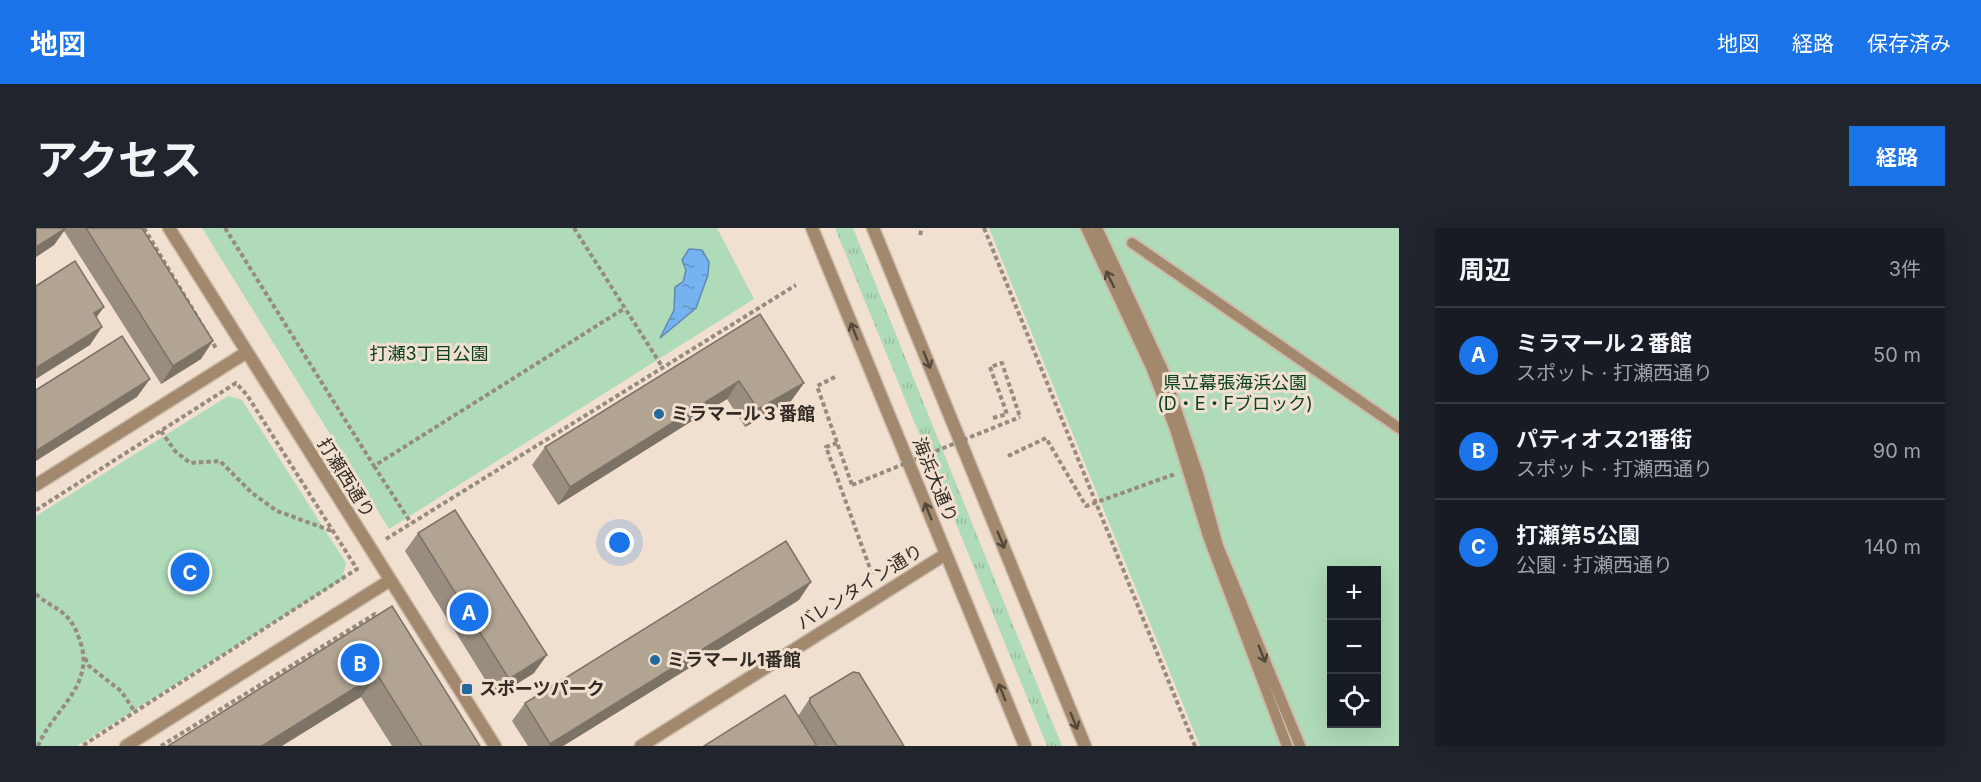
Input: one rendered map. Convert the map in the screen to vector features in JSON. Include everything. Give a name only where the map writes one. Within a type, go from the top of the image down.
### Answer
[{"type":"street","name":"打瀬西通り","points":[[169,228],[389,581],[495,746]]},
{"type":"street","name":"海浜大通り","points":[[812,228],[1024,746]]},
{"type":"street","name":"海浜大通り","points":[[873,228],[1085,746]]},
{"type":"street","points":[[36,485],[247,352]]},
{"type":"street","name":"バレンタイン通り","points":[[641,746],[946,554]]},
{"type":"street","points":[[126,746],[389,581]]},
{"type":"lane","points":[[1086,228],[1151,367],[1174,429],[1189,481],[1287,746]]},
{"type":"lane","points":[[1097,228],[1163,370],[1199,477],[1218,546],[1300,746]]},
{"type":"lane","points":[[1132,243],[1399,428]]},
{"type":"path","points":[[144,228],[218,349],[208,356]]},
{"type":"path","points":[[225,228],[411,523]]},
{"type":"path","points":[[574,228],[663,368]]},
{"type":"path","points":[[920,234],[922,228]]},
{"type":"path","points":[[984,228],[1195,746]]},
{"type":"path","points":[[386,539],[796,285]]},
{"type":"path","points":[[374,466],[625,308]]},
{"type":"path","points":[[835,376],[817,386],[852,485],[1020,417],[1002,363],[990,367],[1007,414],[993,418]]},
{"type":"path","points":[[36,510],[236,383],[247,395],[357,569],[82,746]]},
{"type":"path","points":[[161,431],[182,459],[190,463],[220,461],[252,493],[277,511],[333,532]]},
{"type":"path","points":[[1008,456],[1046,438],[1086,506],[1172,475],[1175,484],[1189,481]]},
{"type":"path","points":[[837,443],[826,447],[872,573]]},
{"type":"path","points":[[36,594],[69,618],[84,657],[90,666],[121,691],[135,712]]},
{"type":"path","points":[[161,746],[375,614],[383,618]]},
{"type":"path","points":[[38,746],[50,724],[74,693],[84,668],[84,657]]},
{"type":"green space","name":"打瀬3丁目公園","points":[[202,228],[717,228],[754,299],[389,529]]},
{"type":"green space","points":[[835,228],[853,228],[1062,746],[1047,746]]},
{"type":"green space","name":"県立幕張海浜公園 (D・E・Fブロック)","points":[[989,228],[1399,228],[1399,746],[1200,746]]},
{"type":"green space","points":[[228,396],[242,400],[346,563],[342,580],[77,746],[36,746],[36,516]]},
{"type":"water","points":[[689,249],[702,250],[709,262],[708,275],[696,308],[660,338],[674,310],[675,287],[683,282],[686,270],[682,260]]},
{"type":"building","points":[[36,228],[66,228],[36,247]]},
{"type":"building","points":[[86,228],[142,228],[213,341],[173,366]]},
{"type":"building","points":[[75,261],[104,307],[94,313],[102,327],[36,368],[36,286]]},
{"type":"building","name":"ミラマール３番館","points":[[760,314],[804,383],[758,409],[739,381],[570,487],[545,447]]},
{"type":"building","points":[[122,336],[150,379],[36,451],[36,390]]},
{"type":"building","points":[[455,510],[547,655],[509,679],[418,533]]},
{"type":"building","name":"ミラマール1番館","points":[[786,541],[811,582],[550,744],[525,703]]},
{"type":"building","points":[[392,606],[480,746],[422,746],[377,674],[262,746],[168,746]]},
{"type":"building","points":[[853,672],[859,673],[904,746],[837,746],[810,703],[810,698]]},
{"type":"building","points":[[785,695],[817,746],[704,746]]},
{"type":"place","name":"ミラマール３番館","points":[[659,414]]},
{"type":"place","name":"打瀬第5公園","points":[[190,572]]},
{"type":"place","name":"ミラマール２番館","points":[[469,612]]},
{"type":"place","name":"ミラマール1番館","points":[[655,660]]},
{"type":"place","name":"パティオス21番街","points":[[360,663]]},
{"type":"place","name":"スポーツパーク","points":[[467,689]]}]
